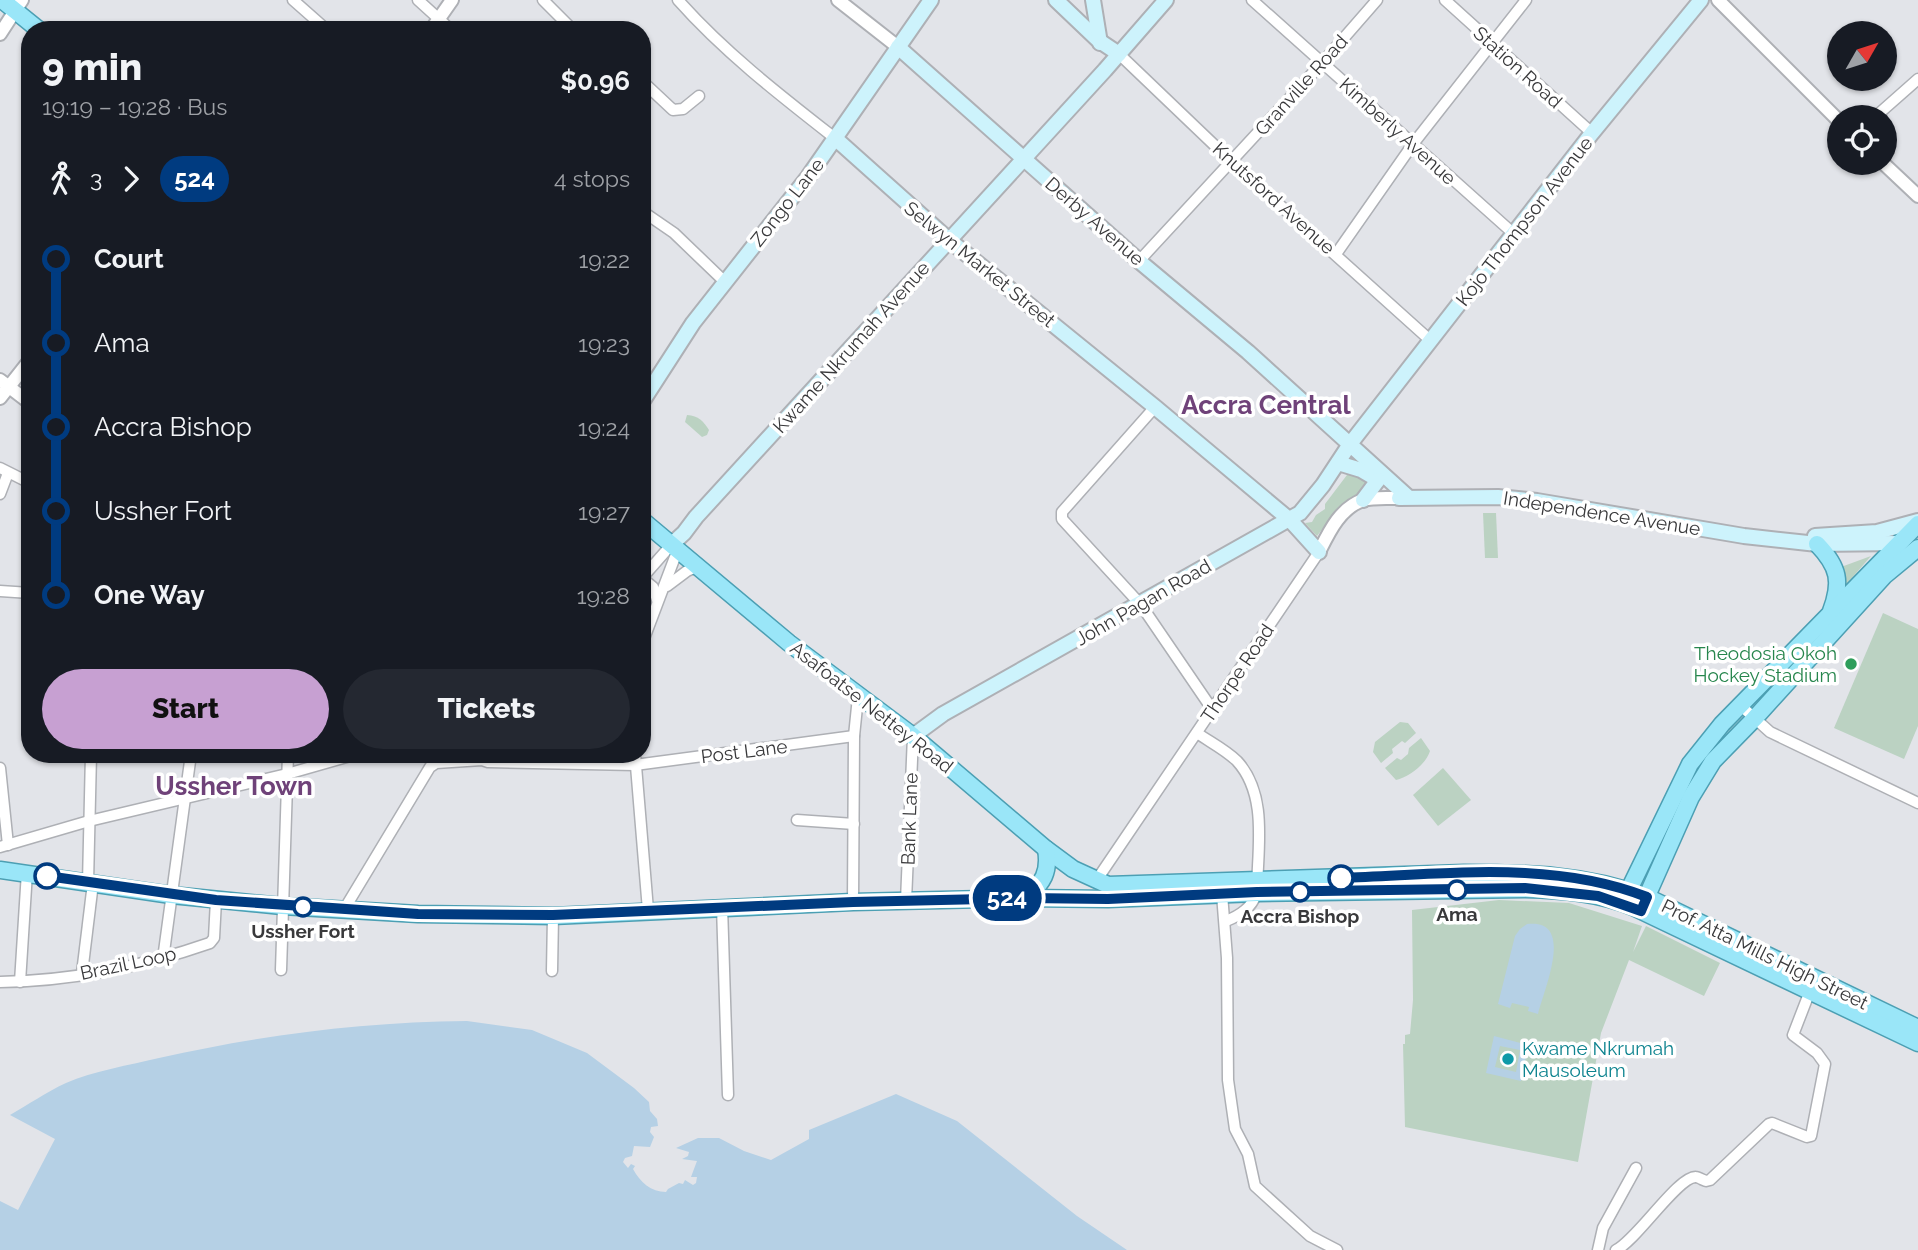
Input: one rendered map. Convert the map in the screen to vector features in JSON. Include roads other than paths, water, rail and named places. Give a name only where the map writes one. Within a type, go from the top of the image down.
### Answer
[{"type":"main road","points":[[2,0],[18,5],[31,21]]},
{"type":"main road","name":"Zongo Lane","points":[[651,388],[693,323],[836,139],[931,0]]},
{"type":"main road","points":[[1056,0],[1073,0]]},
{"type":"main road","points":[[1056,0],[1098,40],[1119,54]]},
{"type":"main road","points":[[1093,0],[1105,70]]},
{"type":"main road","name":"Kwame Nkrumah Avenue","points":[[675,547],[696,517],[1166,0]]},
{"type":"main road","name":"Kojo Thompson Avenue","points":[[1350,444],[1592,133],[1701,0]]},
{"type":"main road","name":"Derby Avenue","points":[[898,47],[1350,444]]},
{"type":"main road","name":"Selwyn Market Street","points":[[836,139],[949,240],[1290,520],[1319,552]]},
{"type":"main road","points":[[1350,444],[1403,497]]},
{"type":"main road","name":"John Pagan Road","points":[[913,736],[943,714],[1290,520],[1309,503],[1350,444]]},
{"type":"main road","points":[[1338,463],[1361,470],[1403,497]]},
{"type":"main road","points":[[1363,500],[1378,480]]},
{"type":"main road","name":"Independence Avenue","points":[[1403,497],[1483,496],[1537,501],[1744,536],[1796,541]]},
{"type":"main road","points":[[1796,541],[1814,536],[1889,530],[1918,522]]},
{"type":"main road","points":[[1626,897],[1690,764],[1740,705],[1828,618],[1918,522]]},
{"type":"main road","name":"Asafoatse Nettey Road","points":[[651,527],[858,697],[913,736],[1046,849],[1104,888]]},
{"type":"main road","points":[[1796,541],[1817,544],[1899,543],[1918,538]]},
{"type":"main road","points":[[1817,544],[1832,561],[1838,578],[1837,595],[1828,618]]},
{"type":"main road","points":[[1644,904],[1702,777],[1713,761],[1884,576],[1918,548]]},
{"type":"main road","points":[[1026,898],[1044,880],[1047,871],[1046,849]]},
{"type":"main road","points":[[0,870],[216,900],[418,914],[553,915],[722,906],[1026,898],[1104,888]]},
{"type":"main road","name":"Prof. Atta Mills High Street","points":[[1104,888],[1222,894],[1257,886]]},
{"type":"main road","name":"Prof. Atta Mills High Street","points":[[1104,888],[1525,888],[1626,897],[1918,1028]]},
{"type":"main road","name":"Prof. Atta Mills High Street","points":[[1644,904],[1810,991],[1918,1042]]},
{"type":"street","points":[[293,0],[317,21]]},
{"type":"street","points":[[418,0],[439,19],[452,0]]},
{"type":"street","points":[[542,0],[564,21]]},
{"type":"street","name":"Selwyn Market Street","points":[[678,0],[699,23],[761,79],[836,139]]},
{"type":"street","name":"Derby Avenue","points":[[838,0],[898,47]]},
{"type":"street","name":"Kimberly Avenue","points":[[1252,0],[1514,234]]},
{"type":"street","name":"Granville Road","points":[[1139,261],[1377,0]]},
{"type":"street","name":"Station Road","points":[[1445,0],[1592,133]]},
{"type":"street","points":[[1336,254],[1413,144],[1526,0]]},
{"type":"street","points":[[1718,0],[1827,109]]},
{"type":"street","points":[[0,34],[18,5]]},
{"type":"street","name":"Knutsford Avenue","points":[[1119,54],[1232,162],[1431,341]]},
{"type":"street","points":[[1889,105],[1918,79]]},
{"type":"street","points":[[651,89],[673,110],[683,109],[699,96]]},
{"type":"street","points":[[1896,175],[1918,196]]},
{"type":"street","points":[[651,217],[674,233],[725,282]]},
{"type":"street","points":[[0,398],[4,384],[21,368]]},
{"type":"street","points":[[4,384],[21,396]]},
{"type":"street","points":[[1155,407],[1062,515],[1062,519],[1140,605],[1212,709]]},
{"type":"street","points":[[0,494],[4,471],[21,479]]},
{"type":"street","points":[[1363,500],[1403,497]]},
{"type":"street","name":"Thorpe Road","points":[[1104,888],[1212,709],[1319,552],[1337,520],[1347,509],[1363,500]]},
{"type":"street","points":[[651,570],[675,547]]},
{"type":"street","points":[[651,617],[664,589],[675,547]]},
{"type":"street","points":[[664,589],[687,570],[699,566]]},
{"type":"street","points":[[651,585],[657,600]]},
{"type":"street","points":[[0,591],[21,592]]},
{"type":"street","points":[[853,902],[854,736],[858,697]]},
{"type":"street","points":[[1740,705],[1770,732],[1918,803]]},
{"type":"street","points":[[1197,733],[1237,761],[1257,806],[1259,828],[1254,901],[1241,915],[1226,921]]},
{"type":"street","name":"Post Lane","points":[[651,758],[854,736]]},
{"type":"street","name":"Bank Lane","points":[[906,901],[913,736]]},
{"type":"street","points":[[82,974],[91,883],[91,763]]},
{"type":"street","points":[[163,959],[190,763]]},
{"type":"street","points":[[281,970],[288,763]]},
{"type":"street","points":[[0,768],[4,846],[89,821],[326,763]]},
{"type":"street","name":"Post Lane","points":[[432,764],[439,763]]},
{"type":"street","points":[[635,763],[648,910]]},
{"type":"street","points":[[345,908],[432,764]]},
{"type":"street","points":[[797,820],[854,824]]},
{"type":"street","points":[[20,982],[27,872]]},
{"type":"street","points":[[1222,894],[1226,921],[1228,1080],[1235,1129],[1248,1154],[1255,1186],[1310,1237],[1337,1250]]},
{"type":"street","name":"Brazil Loop","points":[[0,982],[82,974],[163,959],[212,941],[216,900]]},
{"type":"street","points":[[722,906],[728,1096]]},
{"type":"street","points":[[552,971],[553,915]]},
{"type":"street","points":[[1616,1250],[1633,1238],[1663,1203],[1689,1179],[1697,1177],[1710,1180],[1769,1124],[1807,1138],[1811,1136],[1825,1064],[1817,1053],[1793,1035],[1810,991]]},
{"type":"street","points":[[1598,1250],[1602,1228],[1636,1168]]},
{"type":"water","points":[[1527,924],[1542,925],[1550,932],[1554,943],[1550,973],[1538,1014],[1528,1011],[1529,1007],[1512,1003],[1510,1008],[1498,1004],[1515,936]]},
{"type":"water","points":[[467,1021],[532,1030],[587,1053],[634,1088],[649,1102],[650,1111],[657,1119],[658,1126],[651,1127],[650,1132],[654,1137],[650,1147],[634,1146],[632,1156],[625,1158],[623,1162],[628,1168],[631,1164],[635,1166],[633,1169],[639,1178],[656,1190],[666,1192],[679,1183],[683,1184],[685,1180],[693,1185],[696,1183],[697,1177],[691,1177],[697,1161],[682,1159],[688,1156],[689,1152],[676,1148],[698,1138],[719,1138],[744,1151],[771,1160],[809,1139],[809,1130],[896,1094],[957,1121],[1077,1216],[1127,1250],[0,1250],[0,1201],[18,1210],[55,1139],[10,1115],[59,1087],[112,1069],[274,1036],[350,1027]]},
{"type":"water","points":[[1494,1036],[1528,1045],[1521,1081],[1486,1073]],"holes":[[[1500,1046],[1520,1050],[1516,1072],[1495,1067]]]},
{"type":"place","name":"Theodosia Okoh Hockey Stadium","points":[[1851,664]]},
{"type":"place","name":"Ama","points":[[1457,890]]},
{"type":"place","name":"Accra Bishop","points":[[1300,892]]},
{"type":"place","name":"Ussher Fort","points":[[303,907]]},
{"type":"place","name":"Kwame Nkrumah Mausoleum","points":[[1508,1059]]},
{"type":"district","name":"Accra Central","points":[[1266,405]]},
{"type":"district","name":"Ussher Town","points":[[234,786]]}]
